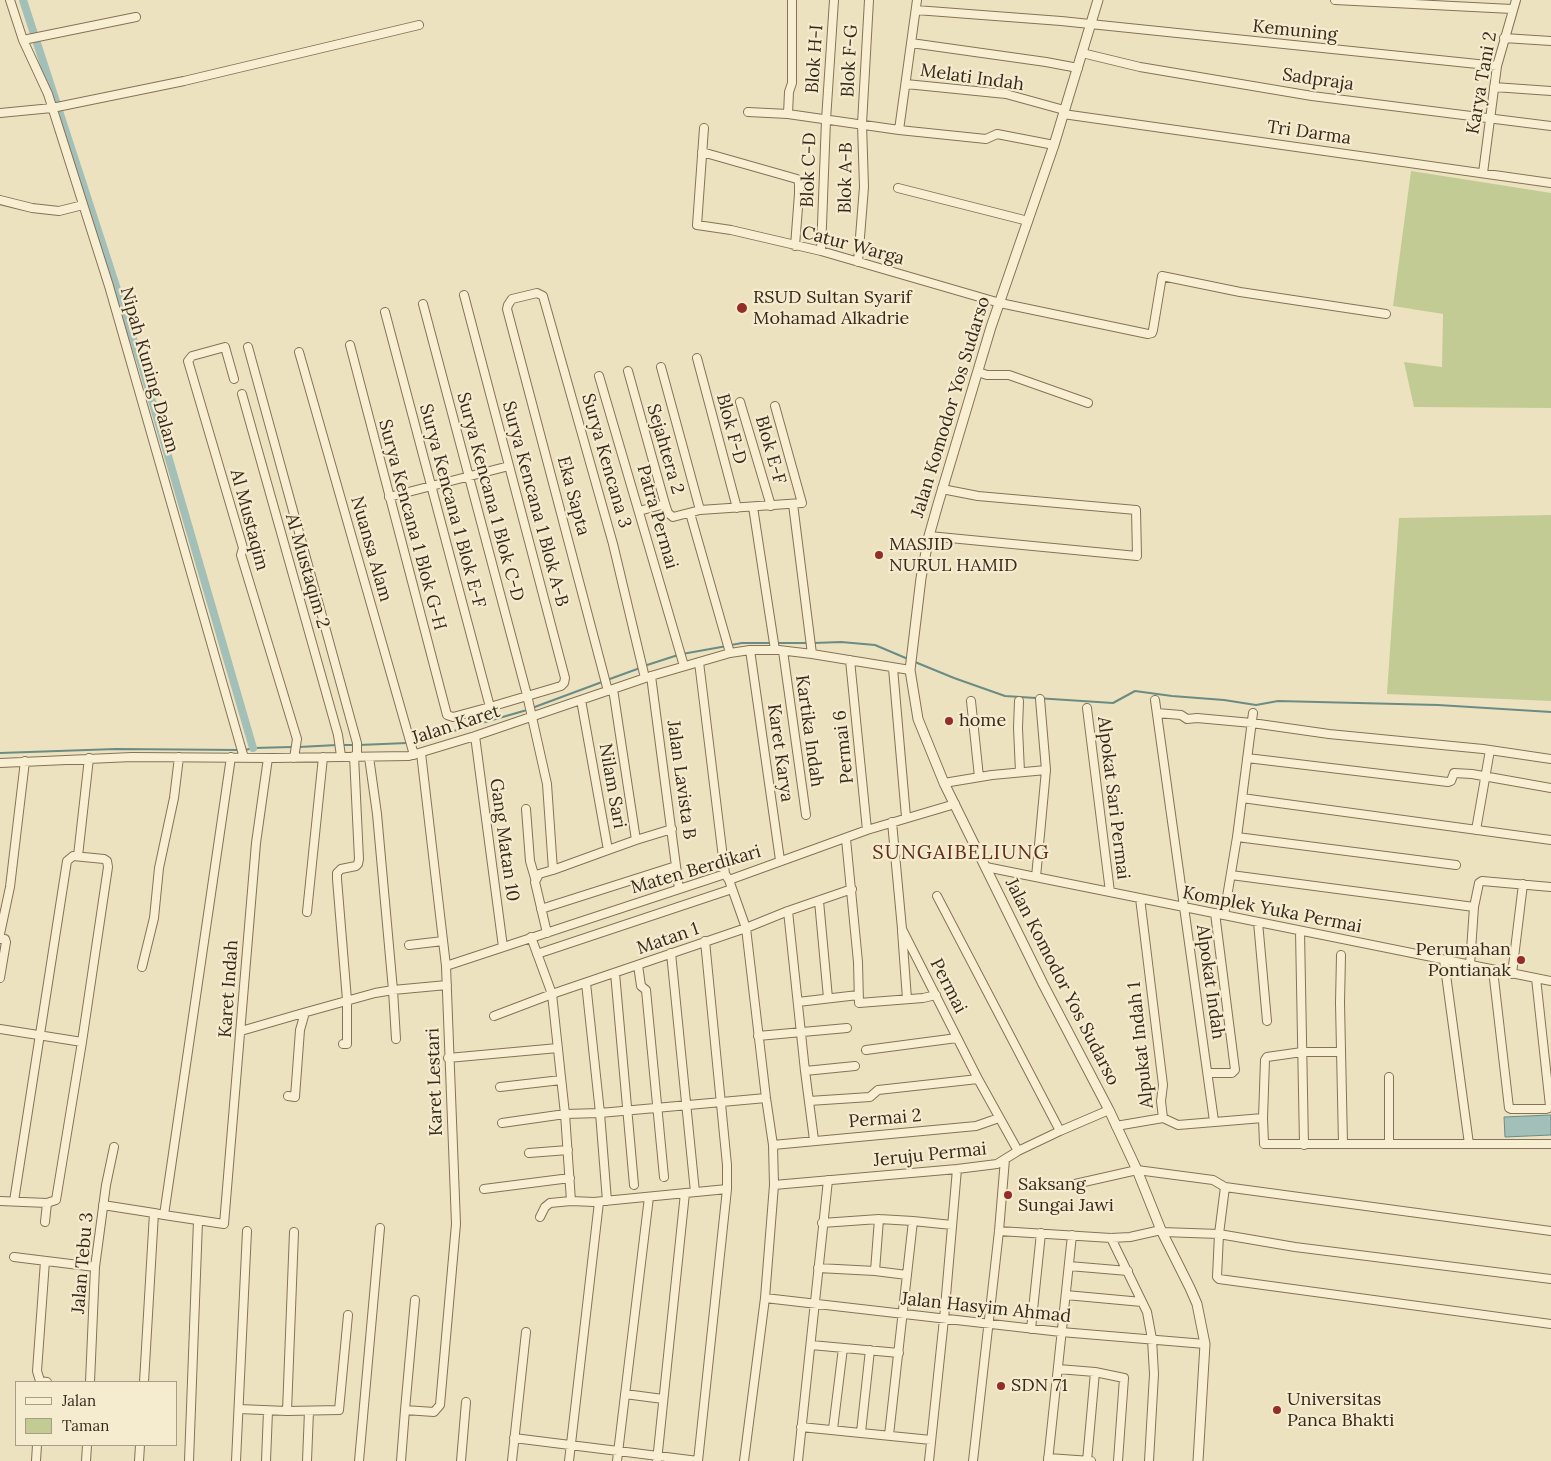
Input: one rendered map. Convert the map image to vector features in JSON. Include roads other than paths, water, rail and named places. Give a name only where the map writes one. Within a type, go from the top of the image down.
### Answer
[{"type":"street","name":"Nipah Kuning Dalam","points":[[10,0],[30,38],[48,94],[56,107],[243,756]]},
{"type":"street","points":[[788,114],[789,92],[792,83],[792,0]]},
{"type":"street","name":"Blok H-I","points":[[826,120],[834,0]]},
{"type":"street","name":"Blok F-G","points":[[862,124],[869,0]]},
{"type":"street","points":[[899,130],[917,0]]},
{"type":"street","name":"Jalan Komodor Yos Sudarso","points":[[1098,0],[1054,145],[1000,303],[942,489],[929,536],[921,578],[910,670],[918,719],[944,783],[1043,984],[1116,1126],[1137,1170],[1162,1231],[1197,1304],[1205,1344],[1198,1461]]},
{"type":"street","points":[[1335,0],[1512,9]]},
{"type":"street","name":"Karya Tani 2","points":[[1483,173],[1497,66],[1516,0]]},
{"type":"street","name":"Kemuning","points":[[916,10],[1090,25],[1497,66]]},
{"type":"street","points":[[30,38],[136,16]]},
{"type":"street","points":[[0,113],[56,107],[184,81],[419,25]]},
{"type":"street","points":[[1504,38],[1551,41]]},
{"type":"street","points":[[912,43],[1078,68]]},
{"type":"street","name":"Sadpraja","points":[[1082,53],[1140,67],[1312,96],[1551,126]]},
{"type":"street","name":"Melati Indah","points":[[906,84],[1006,94],[1063,112]]},
{"type":"street","points":[[1494,87],[1551,91]]},
{"type":"street","points":[[748,112],[788,114],[899,130],[986,139],[997,134],[1054,145]]},
{"type":"street","name":"Tri Darma","points":[[1063,112],[1551,183]]},
{"type":"street","name":"Blok C-D","points":[[821,251],[826,120]]},
{"type":"street","name":"Blok A-B","points":[[858,262],[864,187],[862,124]]},
{"type":"street","points":[[704,128],[702,152],[797,179],[799,194],[795,246]]},
{"type":"street","name":"Catur Warga","points":[[702,152],[697,225],[731,230],[821,251],[1000,303],[1150,334],[1153,330],[1162,276],[1256,295],[1386,314]]},
{"type":"street","points":[[898,188],[1028,221]]},
{"type":"street","points":[[0,200],[32,208],[59,211],[83,205]]},
{"type":"street","name":"Surya Kencana 3","points":[[508,309],[512,299],[537,293],[543,296],[614,544],[640,659],[646,676]]},
{"type":"street","name":"Surya Kencana 1 Blok A-B","points":[[445,712],[448,716],[452,717],[490,707],[561,686],[565,678],[464,295]]},
{"type":"street","name":"Surya Kencana 1 Blok C-D","points":[[423,304],[527,696],[548,784],[553,870]]},
{"type":"street","name":"Eka Sapta","points":[[508,309],[610,689],[636,840]]},
{"type":"street","name":"Surya Kencana 1 Blok E-F","points":[[385,312],[490,707]]},
{"type":"street","name":"Surya Kencana 1 Blok G-H","points":[[350,345],[445,712]]},
{"type":"street","name":"Al Mustaqim","points":[[234,379],[225,347],[192,356],[188,361],[242,541],[241,555],[297,739],[294,756]]},
{"type":"street","points":[[248,347],[357,743],[359,859],[356,866],[341,869],[337,873],[347,1000],[347,1044],[343,1044]]},
{"type":"street","name":"Nuansa Alam","points":[[299,352],[409,735],[416,753]]},
{"type":"street","name":"Blok F-D","points":[[697,358],[737,508]]},
{"type":"street","name":"Sejahtera 2","points":[[628,371],[670,516],[700,510],[661,367]]},
{"type":"street","points":[[978,372],[992,376],[1009,375],[1088,403]]},
{"type":"street","name":"Patra Permai","points":[[599,376],[640,511],[683,664]]},
{"type":"street","name":"Al Mustaqim 2","points":[[242,394],[338,736],[340,754]]},
{"type":"street","name":"Blok E-F","points":[[740,402],[771,506]]},
{"type":"street","points":[[700,510],[801,504],[802,501],[775,406]]},
{"type":"street","points":[[389,497],[509,466]]},
{"type":"street","points":[[929,536],[1137,556],[1136,510],[978,496],[942,489]]},
{"type":"street","points":[[640,511],[665,504]]},
{"type":"street","points":[[793,504],[812,651]]},
{"type":"street","name":"Kartika Indah","points":[[753,507],[772,634],[778,649],[806,815]]},
{"type":"street","name":"Sejahtera 2","points":[[690,513],[729,651]]},
{"type":"street","name":"Jalan Karet","points":[[0,763],[89,758],[231,758],[243,756],[268,758],[294,756],[323,757],[340,754],[401,757],[475,736],[531,714],[581,700],[646,676],[683,664],[699,662],[729,651],[778,649],[812,651],[850,660],[910,670]]},
{"type":"street","name":"Karet Karya","points":[[750,650],[780,860]]},
{"type":"street","name":"Permai 6","points":[[850,660],[867,830]]},
{"type":"street","points":[[699,662],[727,877],[746,928],[773,1145],[774,1185],[765,1298],[744,1461]]},
{"type":"street","points":[[893,668],[906,817]]},
{"type":"street","name":"Jalan Lavista B","points":[[646,676],[672,829],[679,889]]},
{"type":"street","points":[[1036,877],[1046,770],[1040,699]]},
{"type":"street","name":"Nilam Sari","points":[[581,700],[608,850],[672,829]]},
{"type":"street","name":"Alpokat Indah","points":[[1155,700],[1214,1121]]},
{"type":"street","points":[[971,701],[979,777]]},
{"type":"street","points":[[1019,701],[1020,772]]},
{"type":"street","name":"Alpokat Sari Permai","points":[[1087,708],[1110,892]]},
{"type":"street","points":[[1157,713],[1181,715],[1187,720],[1197,718],[1252,723],[1329,734],[1490,750],[1551,759]]},
{"type":"street","points":[[1224,915],[1254,713]]},
{"type":"street","name":"Gang Matan 10","points":[[475,736],[503,947]]},
{"type":"street","points":[[1476,830],[1490,750]]},
{"type":"street","name":"Karet Lestari","points":[[405,1410],[434,1412],[440,1405],[456,1224],[448,1058],[446,966],[416,753]]},
{"type":"street","points":[[369,756],[377,814],[396,1039]]},
{"type":"street","points":[[142,967],[154,918],[159,868],[174,798],[179,757]]},
{"type":"street","points":[[307,912],[323,757]]},
{"type":"street","points":[[78,856],[89,758]]},
{"type":"street","points":[[164,1215],[231,758]]},
{"type":"street","name":"Karet Indah","points":[[198,1221],[224,1224],[256,843],[268,758]]},
{"type":"street","points":[[1247,758],[1448,782],[1451,781],[1453,774],[1457,773],[1486,776],[1551,788]]},
{"type":"street","points":[[0,934],[10,887],[25,761]]},
{"type":"street","points":[[944,783],[979,777],[1046,770]]},
{"type":"street","points":[[1242,798],[1551,840]]},
{"type":"street","name":"Maten Berdikari","points":[[446,966],[679,889],[727,877],[846,839],[906,817],[954,804]]},
{"type":"street","points":[[526,808],[530,861],[546,933]]},
{"type":"street","name":"Permai","points":[[892,822],[902,929],[978,1079],[1018,1151]]},
{"type":"street","points":[[1237,837],[1456,865]]},
{"type":"street","points":[[846,839],[858,962],[859,1003],[936,995]]},
{"type":"street","points":[[535,878],[539,874],[608,850]]},
{"type":"street","points":[[0,1201],[47,1203],[56,1200],[82,1042],[108,864],[104,859],[78,856],[70,857],[66,861],[14,1201]]},
{"type":"street","points":[[541,909],[676,866]]},
{"type":"street","name":"Komplek Yuka Permai","points":[[986,867],[1551,981]]},
{"type":"street","points":[[1231,875],[1474,907]]},
{"type":"street","points":[[1470,965],[1474,907],[1477,886],[1482,881],[1551,887]]},
{"type":"street","points":[[1512,974],[1523,884]]},
{"type":"street","points":[[537,954],[732,889]]},
{"type":"street","name":"Matan 1","points":[[494,1016],[852,889]]},
{"type":"street","points":[[937,896],[1060,1131]]},
{"type":"street","name":"Alpukat Indah 1","points":[[1140,898],[1162,1085],[1163,1118],[1178,1124],[1263,1118]]},
{"type":"street","points":[[818,901],[828,998]]},
{"type":"street","points":[[788,911],[814,1140]]},
{"type":"street","points":[[1208,1073],[1232,1073],[1235,1070],[1215,914]]},
{"type":"street","points":[[1258,922],[1267,1020]]},
{"type":"street","points":[[902,929],[907,999]]},
{"type":"street","points":[[1300,931],[1304,1145]]},
{"type":"street","points":[[531,937],[552,994],[565,1114],[571,1201]]},
{"type":"street","points":[[0,939],[5,939],[6,942],[0,978]]},
{"type":"street","points":[[409,945],[443,941]]},
{"type":"street","points":[[514,1438],[657,1458],[698,1461],[727,1189],[727,1165],[705,941]]},
{"type":"street","points":[[671,953],[695,1192]]},
{"type":"street","points":[[1341,955],[1343,1144]]},
{"type":"street","points":[[1444,960],[1469,1144]]},
{"type":"street","points":[[638,965],[641,986],[646,990],[664,1177]]},
{"type":"street","points":[[1493,970],[1509,1108],[1513,1110],[1549,1108],[1550,1106],[1536,978]]},
{"type":"street","points":[[615,973],[634,1185]]},
{"type":"street","points":[[569,1461],[603,1201],[600,1113],[586,983]]},
{"type":"street","points":[[241,1031],[375,993],[447,985]]},
{"type":"street","points":[[798,1002],[858,995]]},
{"type":"street","points":[[288,1096],[295,1097],[300,1030],[304,1016],[302,1013]]},
{"type":"street","points":[[758,1036],[847,1028]]},
{"type":"street","points":[[0,1029],[82,1042]]},
{"type":"street","points":[[866,1050],[957,1038]]},
{"type":"street","points":[[448,1058],[558,1048]]},
{"type":"street","points":[[1341,1052],[1302,1052],[1270,1056],[1265,1060],[1263,1118],[1265,1145],[1551,1144]]},
{"type":"street","points":[[805,1071],[855,1066]]},
{"type":"street","points":[[1389,1077],[1389,1144]]},
{"type":"street","points":[[809,1101],[870,1097],[878,1090],[978,1079]]},
{"type":"street","points":[[500,1087],[561,1080]]},
{"type":"street","points":[[502,1123],[565,1114],[600,1113],[766,1098]]},
{"type":"street","name":"Jeruju Permai","points":[[774,1185],[996,1164],[1018,1151],[1108,1110]]},
{"type":"street","name":"Permai 2","points":[[773,1145],[976,1126],[999,1118]]},
{"type":"street","points":[[1116,1126],[1163,1118]]},
{"type":"street","name":"Jalan Tebu 3","points":[[90,1381],[96,1267],[106,1185],[114,1147]]},
{"type":"street","points":[[529,1153],[568,1150]]},
{"type":"street","points":[[973,1461],[999,1231],[1005,1159]]},
{"type":"street","points":[[929,1461],[957,1169]]},
{"type":"street","points":[[1075,1184],[1137,1170],[1213,1180],[1225,1187],[1551,1231]]},
{"type":"street","points":[[484,1189],[570,1178]]},
{"type":"street","points":[[798,1461],[828,1180]]},
{"type":"street","points":[[1225,1187],[1219,1234],[1217,1277],[1219,1279],[1551,1324]]},
{"type":"street","points":[[540,1217],[545,1207],[550,1203],[603,1201],[727,1189]]},
{"type":"street","points":[[657,1458],[685,1193]]},
{"type":"street","points":[[616,1461],[649,1197]]},
{"type":"street","points":[[45,1222],[47,1203]]},
{"type":"street","points":[[103,1205],[198,1221],[189,1461]]},
{"type":"street","points":[[144,1381],[154,1213]]},
{"type":"street","points":[[822,1223],[879,1220],[952,1225]]},
{"type":"street","points":[[874,1271],[879,1220]]},
{"type":"street","points":[[889,1435],[900,1353],[913,1221]]},
{"type":"street","points":[[359,1461],[380,1228]]},
{"type":"street","points":[[236,1461],[240,1409],[247,1231]]},
{"type":"street","points":[[999,1231],[1111,1238],[1130,1237],[1162,1231],[1219,1234],[1295,1247],[1551,1279]]},
{"type":"street","points":[[287,1411],[294,1232]]},
{"type":"street","points":[[1031,1329],[1041,1233]]},
{"type":"street","points":[[1072,1235],[1048,1459],[1089,1461],[1095,1372]]},
{"type":"street","points":[[1111,1238],[1147,1312],[1152,1339],[1154,1374],[1149,1461]]},
{"type":"street","points":[[14,1257],[96,1267]]},
{"type":"street","points":[[41,1381],[38,1377],[37,1365],[45,1261]]},
{"type":"street","points":[[1069,1266],[1128,1271]]},
{"type":"street","points":[[818,1268],[907,1275]]},
{"type":"street","points":[[1066,1295],[1142,1302]]},
{"type":"street","name":"Jalan Hasyim Ahmad","points":[[765,1298],[1031,1329],[1205,1344]]},
{"type":"street","points":[[401,1461],[415,1300]]},
{"type":"street","points":[[240,1409],[268,1411],[339,1410],[348,1316]]},
{"type":"street","points":[[512,1461],[526,1332]]},
{"type":"street","points":[[811,1345],[900,1353]]},
{"type":"street","points":[[833,1429],[843,1348]]},
{"type":"street","points":[[861,1432],[870,1350]]},
{"type":"street","points":[[1058,1369],[1095,1372],[1122,1377],[1124,1380],[1118,1461]]},
{"type":"street","points":[[625,1394],[663,1400]]},
{"type":"street","points":[[461,1461],[466,1402]]},
{"type":"street","points":[[266,1461],[268,1411]]},
{"type":"street","points":[[307,1461],[309,1411]]},
{"type":"street","points":[[801,1427],[931,1440]]},
{"type":"street","points":[[36,1461],[37,1446]]},
{"type":"street","points":[[86,1461],[87,1446]]},
{"type":"street","points":[[139,1461],[140,1446]]},
{"type":"water","points":[[1551,1115],[1551,1135],[1505,1137],[1504,1117]]},
{"type":"waterway","points":[[23,0],[141,363],[253,748]]},
{"type":"waterway","points":[[814,643],[841,642],[875,645],[908,659]]},
{"type":"waterway","points":[[731,645],[771,643]]},
{"type":"waterway","points":[[776,643],[809,643]]},
{"type":"waterway","points":[[682,654],[727,646]]},
{"type":"waterway","points":[[644,666],[678,655]]},
{"type":"waterway","points":[[915,662],[1005,696],[1113,703],[1135,691],[1256,705],[1278,701],[1438,705],[1551,712]]},
{"type":"waterway","points":[[607,680],[640,668]]},
{"type":"waterway","points":[[532,708],[602,682]]},
{"type":"waterway","points":[[412,743],[527,710]]},
{"type":"waterway","points":[[359,745],[407,743]]},
{"type":"waterway","points":[[299,747],[337,745]]},
{"type":"waterway","points":[[342,745],[355,745]]},
{"type":"waterway","points":[[245,750],[292,747]]},
{"type":"waterway","points":[[0,753],[116,749],[240,750]]},
{"type":"place","name":"RSUD Sultan Syarif Mohamad Alkadrie","points":[[742,308]]},
{"type":"place","name":"MASJID NURUL HAMID","points":[[879,555]]},
{"type":"place","name":"home","points":[[949,721]]},
{"type":"place","name":"Perumahan Pontianak","points":[[1521,960]]},
{"type":"place","name":"Saksang Sungai Jawi","points":[[1008,1195]]},
{"type":"place","name":"SDN 71","points":[[1001,1386]]},
{"type":"place","name":"Universitas Panca Bhakti","points":[[1277,1410]]},
{"type":"district","name":"SUNGAIBELIUNG","points":[[961,853]]}]
